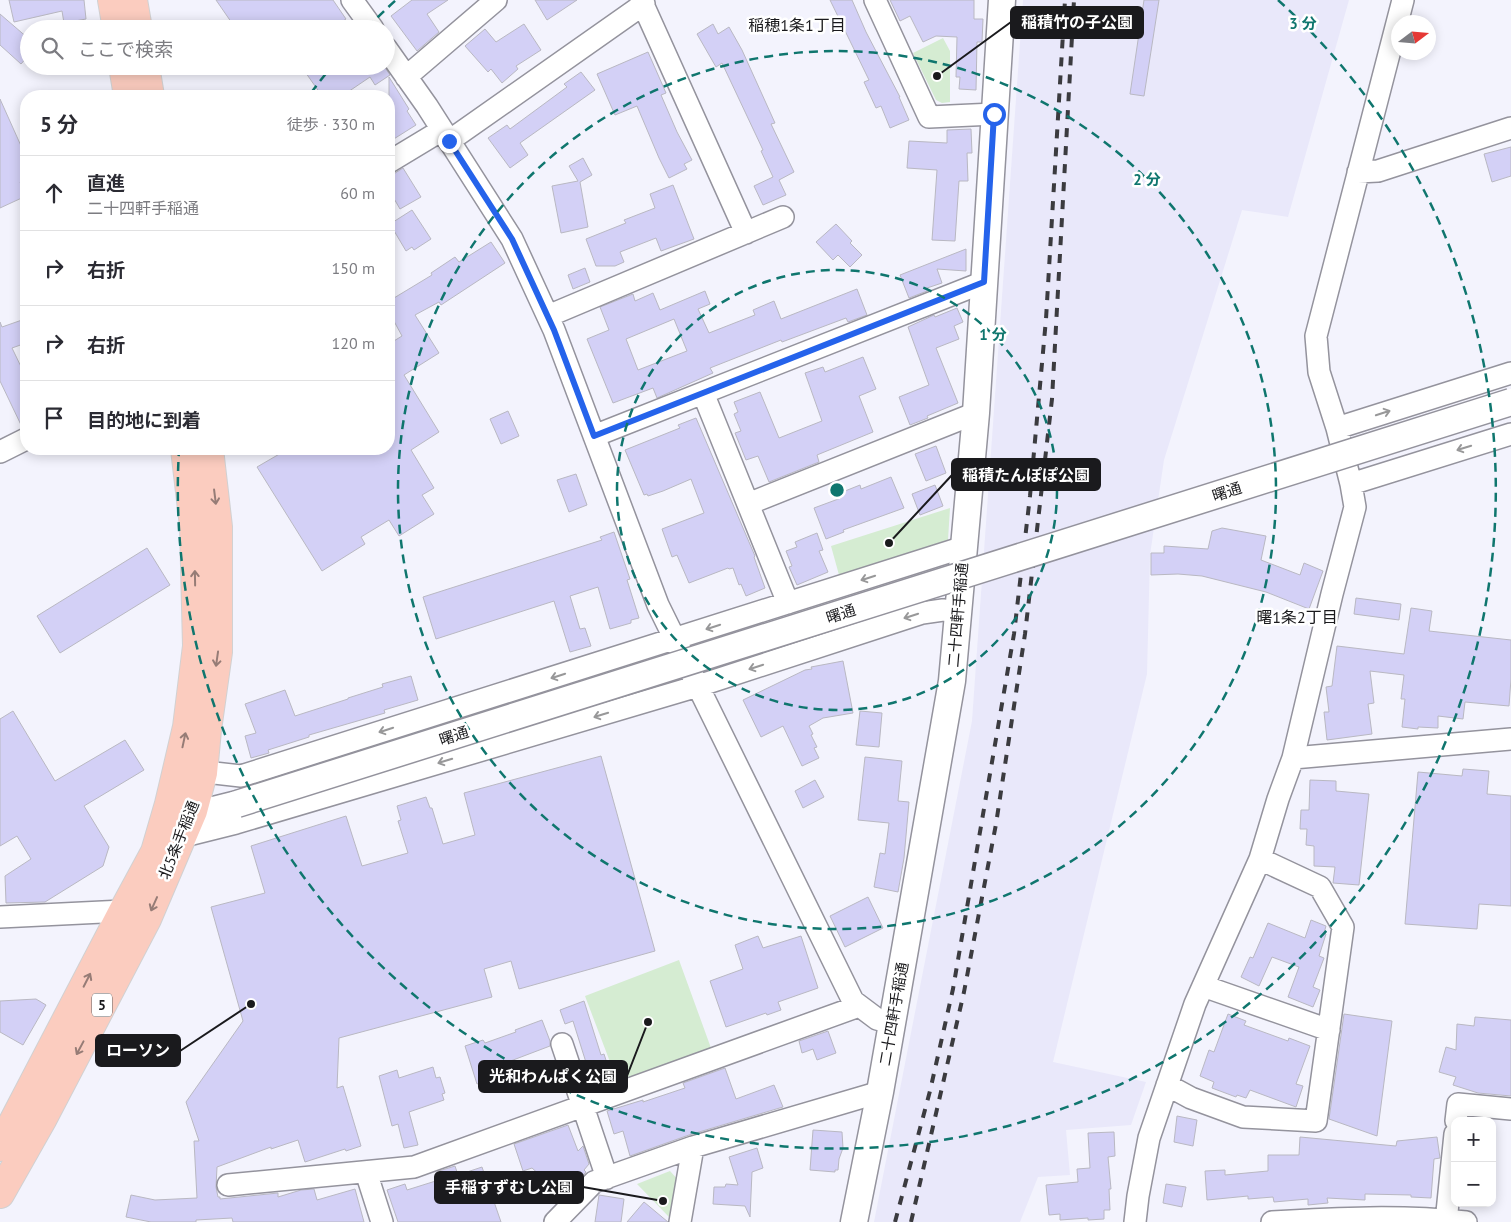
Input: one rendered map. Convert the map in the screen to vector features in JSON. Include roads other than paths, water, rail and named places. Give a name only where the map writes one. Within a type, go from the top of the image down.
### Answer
[{"type":"highway","points":[[112,0],[115,20]]},
{"type":"highway","points":[[133,0],[136,20]]},
{"type":"highway","points":[[124,75],[127,90]]},
{"type":"highway","points":[[146,75],[149,90]]},
{"type":"highway","name":"北5条手稲通","points":[[186,455],[194,526],[197,646],[186,727],[190,770]]},
{"type":"highway","name":"北5条手稲通","points":[[0,1194],[43,1118],[147,919],[190,770],[207,730],[218,652],[218,527],[210,455]]},
{"type":"highway","name":"北5条手稲通","points":[[0,1147],[10,1109],[155,852],[177,820]]},
{"type":"street","points":[[352,0],[366,20]]},
{"type":"street","points":[[406,77],[496,0]]},
{"type":"street","points":[[875,0],[929,117],[994,114]]},
{"type":"street","name":"二十四軒手稲通","points":[[854,1222],[880,1092],[952,681],[976,413],[1002,0]]},
{"type":"street","points":[[1135,1222],[1149,1138],[1167,1085],[1195,1004],[1260,860],[1278,799],[1293,758],[1355,507],[1337,428],[1319,372],[1316,336],[1403,0]]},
{"type":"street","points":[[395,159],[446,135],[642,2],[746,233]]},
{"type":"street","points":[[395,61],[446,135],[512,239],[554,330],[658,605],[853,1001],[877,1019],[892,1023]]},
{"type":"street","points":[[1358,172],[1378,171],[1511,128]]},
{"type":"street","points":[[548,316],[783,217]]},
{"type":"street","points":[[594,436],[984,282]]},
{"type":"street","points":[[1337,428],[1511,373]]},
{"type":"street","points":[[703,393],[788,603]]},
{"type":"street","name":"曙通","points":[[177,820],[237,804],[1511,402]]},
{"type":"street","points":[[748,504],[976,413]]},
{"type":"street","points":[[1351,484],[1511,434]]},
{"type":"street","points":[[0,452],[20,442]]},
{"type":"street","points":[[190,770],[241,776],[964,546]]},
{"type":"street","points":[[177,820],[236,823],[698,686],[922,613],[943,610],[959,612]]},
{"type":"street","points":[[1293,758],[1511,739]]},
{"type":"street","points":[[1167,1085],[1191,1098],[1243,1118],[1316,1121],[1343,927],[1320,887],[1260,860]]},
{"type":"street","points":[[0,917],[123,911]]},
{"type":"street","points":[[1203,986],[1329,1030]]},
{"type":"street","points":[[228,1185],[414,1167],[859,1006]]},
{"type":"street","points":[[562,1044],[584,1106],[606,1178]]},
{"type":"street","points":[[555,1222],[594,1182],[693,1147],[880,1092]]},
{"type":"street","points":[[1456,1117],[1458,1104],[1511,1109]]},
{"type":"street","points":[[680,1222],[693,1147]]},
{"type":"street","points":[[1272,1222],[1342,1217],[1380,1220],[1453,1221],[1454,1162]]},
{"type":"street","points":[[366,1172],[382,1222]]},
{"type":"railway","points":[[895,1222],[930,1091],[953,989],[1014,634],[1030,496],[1046,319],[1065,0]]},
{"type":"railway","points":[[911,1222],[964,992],[996,824],[1025,634],[1052,399],[1074,0]]},
{"type":"place","name":"稲積竹の子公園","points":[[937,76]]},
{"type":"place","name":"稲積たんぽぽ公園","points":[[889,543]]},
{"type":"place","name":"ローソン","points":[[251,1004]]},
{"type":"place","name":"光和わんぱく公園","points":[[648,1022]]},
{"type":"place","name":"手稲すずむし公園","points":[[663,1201]]},
{"type":"district","name":"稲穂1条1丁目","points":[[797,25]]},
{"type":"district","name":"曙1条2丁目","points":[[1297,617]]}]
